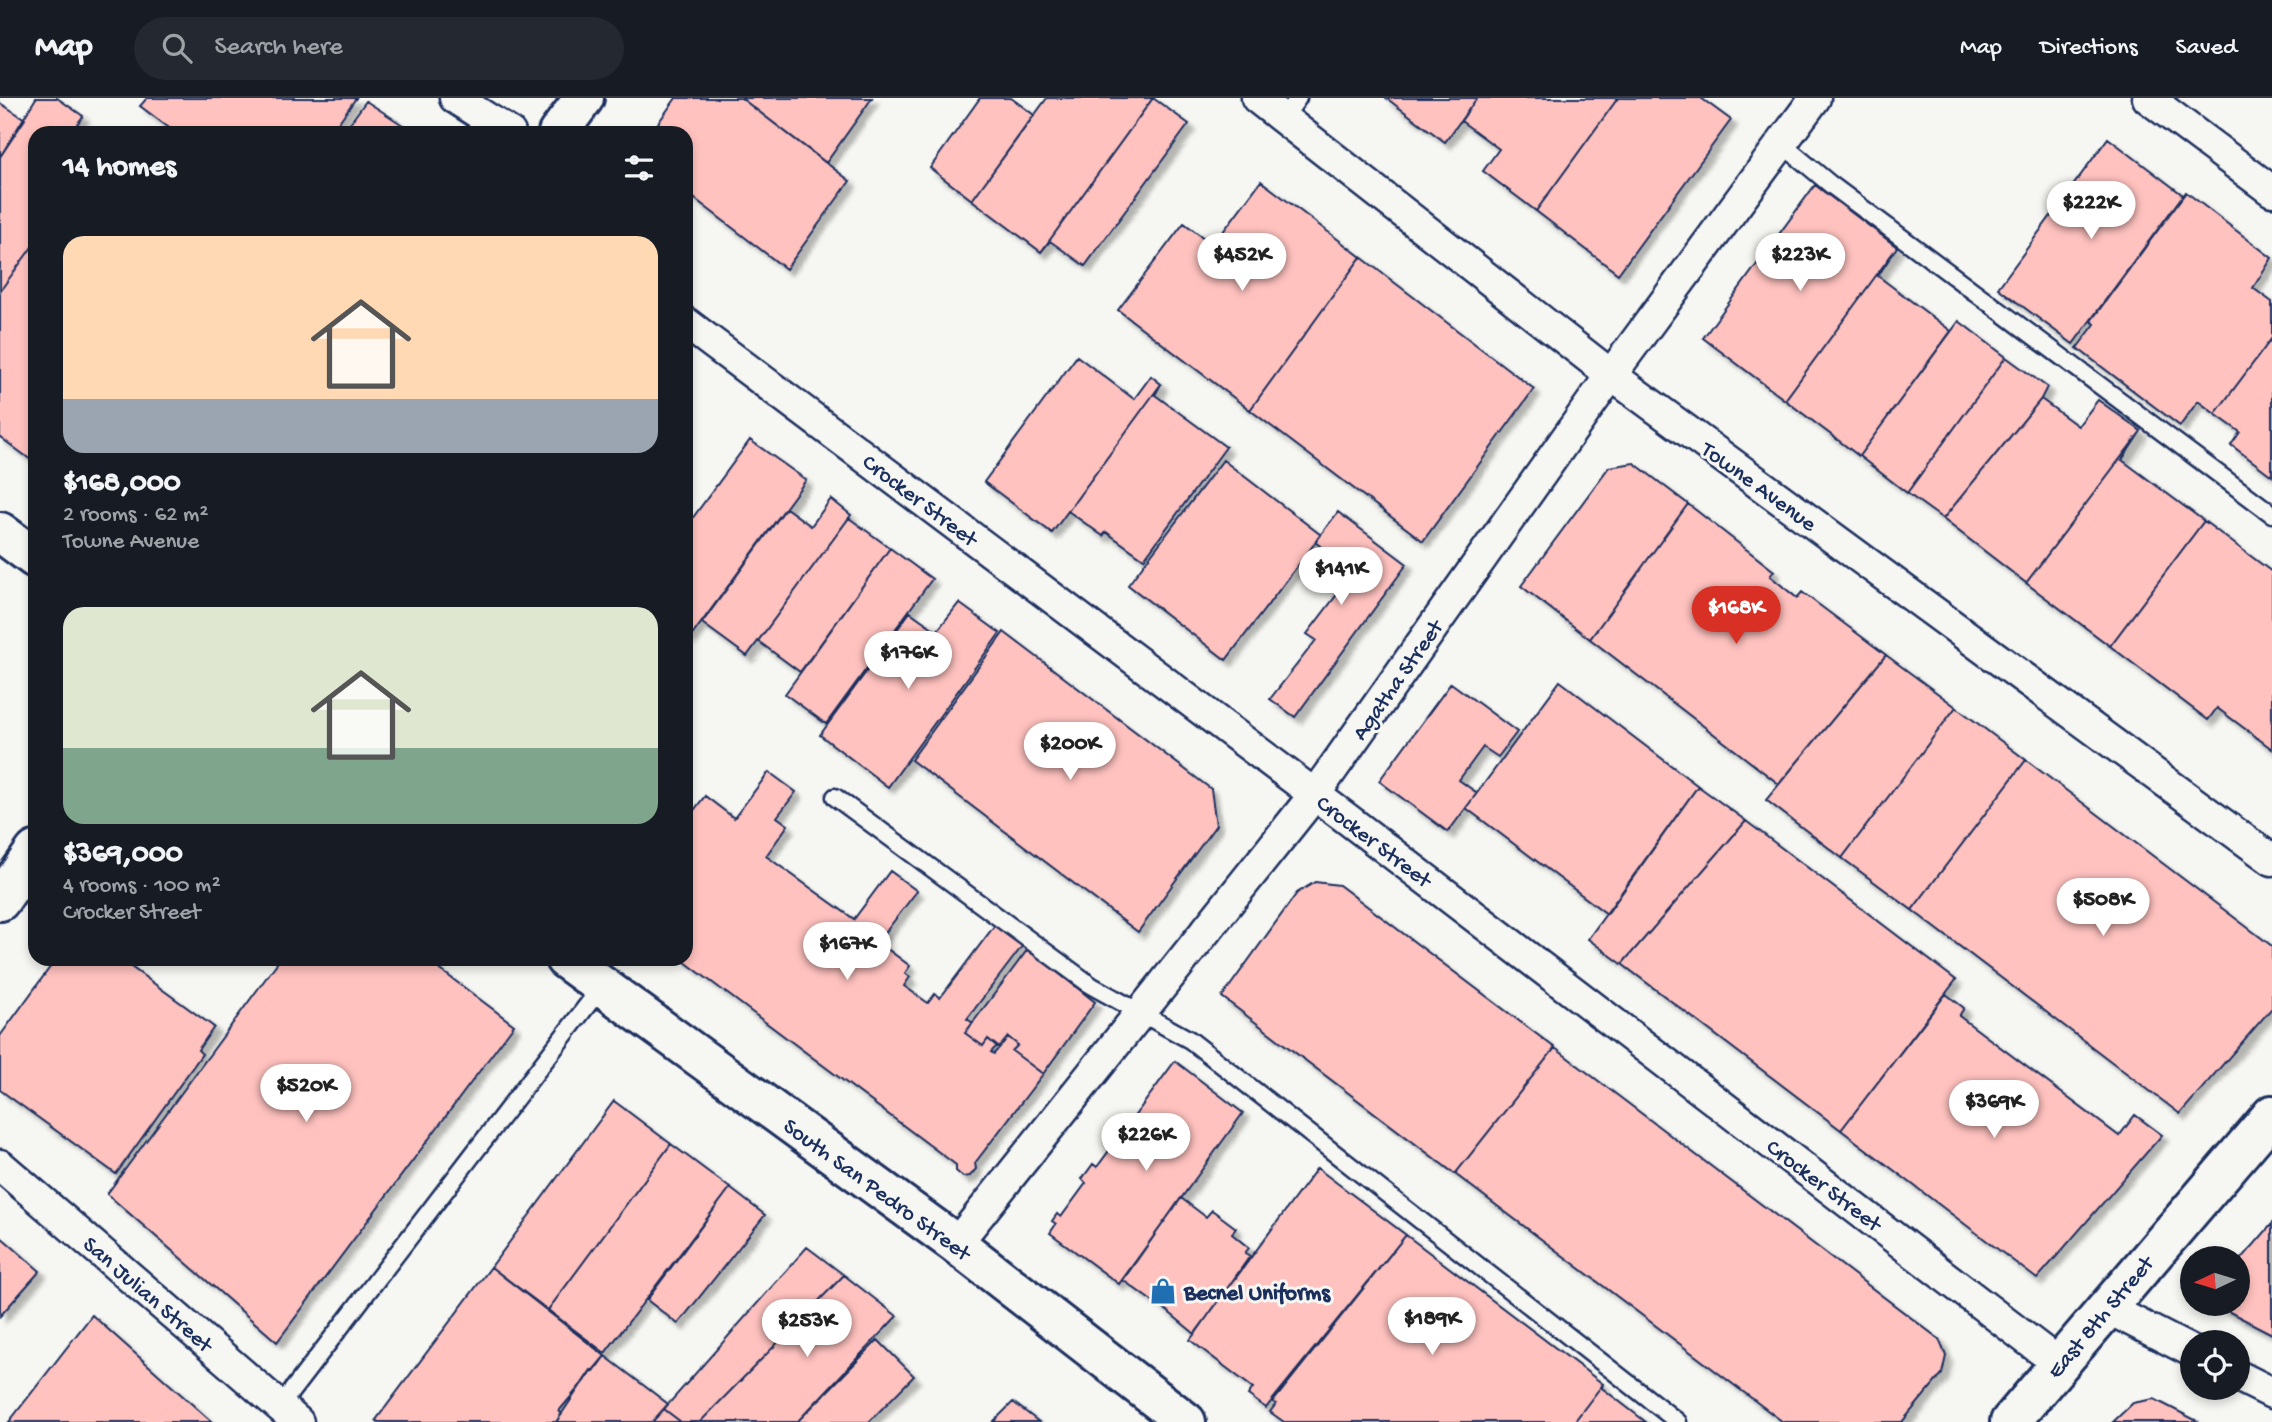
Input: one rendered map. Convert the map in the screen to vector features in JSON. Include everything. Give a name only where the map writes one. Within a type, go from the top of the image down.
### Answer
[{"type":"main road","points":[[563,126],[584,98]]},
{"type":"main road","points":[[0,532],[28,553]]},
{"type":"main road","points":[[0,901],[28,861]]},
{"type":"main road","name":"South San Pedro Street","points":[[575,966],[956,1244],[1186,1422]]},
{"type":"main road","name":"East 8th Street","points":[[2010,1422],[2105,1307],[2272,1115]]},
{"type":"street","points":[[455,98],[499,126]]},
{"type":"street","name":"Towne Avenue","points":[[1257,98],[1290,108],[1611,375],[2272,860]]},
{"type":"street","name":"Agatha Street","points":[[956,1244],[1315,794],[1611,375],[1815,98]]},
{"type":"street","points":[[2148,98],[2272,191]]},
{"type":"street","name":"Crocker Street","points":[[693,328],[1315,794],[2058,1363]]},
{"type":"street","name":"San Julian Street","points":[[0,1165],[289,1414]]},
{"type":"street","points":[[2105,1307],[2180,1345]]},
{"type":"street","points":[[2250,1382],[2272,1393]]},
{"type":"lane","points":[[1782,144],[1830,184],[2272,514]]},
{"type":"lane","points":[[835,797],[1092,986],[1190,1040],[1678,1422]]},
{"type":"lane","points":[[289,1414],[602,986]]},
{"type":"building","points":[[36,98],[57,98],[83,116],[76,126],[28,126],[28,253],[0,291],[0,157]]},
{"type":"building","points":[[147,98],[356,98],[336,126],[167,126],[140,106]]},
{"type":"building","points":[[676,98],[741,98],[850,181],[786,269],[693,197],[693,126],[656,126]]},
{"type":"building","points":[[741,98],[872,98],[826,163]]},
{"type":"building","points":[[980,98],[1011,98],[1034,115],[972,200],[930,168]]},
{"type":"building","points":[[1047,98],[1153,98],[1041,252],[972,200]]},
{"type":"building","points":[[1153,98],[1189,124],[1085,266],[1050,241],[1041,252]]},
{"type":"building","points":[[1386,98],[1477,98],[1445,142]]},
{"type":"building","points":[[1477,98],[1618,98],[1536,211],[1483,171],[1499,149],[1461,121]]},
{"type":"building","points":[[1618,98],[1701,98],[1731,120],[1618,274],[1536,211]]},
{"type":"building","points":[[366,101],[404,126],[348,126]]},
{"type":"building","points":[[0,103],[25,119],[0,157]]},
{"type":"building","points":[[2108,138],[2183,195],[2073,344],[1998,288]]},
{"type":"building","points":[[1261,181],[1361,257],[1250,410],[1118,310],[1184,223],[1213,245]]},
{"type":"building","points":[[1815,185],[1897,247],[1785,400],[1703,338]]},
{"type":"building","points":[[2186,192],[2272,258],[2253,288],[2272,302],[2272,338],[2215,414],[2198,401],[2180,426],[2077,348],[2095,324],[2091,321]]},
{"type":"building","points":[[1897,247],[1878,276],[1951,331],[1859,456],[1785,400]]},
{"type":"building","points":[[28,253],[28,458],[0,437],[0,291]]},
{"type":"building","points":[[1361,257],[1534,389],[1423,541],[1250,410]]},
{"type":"building","points":[[1959,321],[2006,357],[1907,493],[1859,456]]},
{"type":"building","points":[[2272,338],[2272,476],[2231,445],[2240,432],[2215,414]]},
{"type":"building","points":[[1077,356],[1134,399],[1151,376],[1161,384],[1052,533],[984,482]]},
{"type":"building","points":[[2006,357],[2047,387],[2041,399],[1943,519],[1907,493]]},
{"type":"building","points":[[1161,384],[1155,395],[1226,447],[1144,559],[1106,532],[1103,536],[1068,511]]},
{"type":"building","points":[[2041,399],[2078,426],[2098,400],[2141,431],[2026,583],[1943,519]]},
{"type":"building","points":[[2141,431],[2122,460],[2204,521],[2110,646],[2026,583]]},
{"type":"building","points":[[750,440],[806,480],[693,634],[693,517]]},
{"type":"building","points":[[1223,460],[1321,535],[1226,660],[1128,585]]},
{"type":"building","points":[[1634,463],[1688,504],[1590,639],[1521,586],[1609,467]]},
{"type":"building","points":[[831,499],[851,515],[747,656],[702,623],[786,508],[811,526]]},
{"type":"building","points":[[1688,504],[1774,571],[1770,576],[1797,598],[1802,592],[1886,655],[1779,784],[1590,639]]},
{"type":"building","points":[[1338,512],[1407,564],[1295,717],[1270,699],[1316,640],[1307,634],[1354,572],[1315,542]]},
{"type":"building","points":[[849,518],[890,548],[800,672],[758,641]]},
{"type":"building","points":[[2204,521],[2272,572],[2272,749],[2217,708],[2208,720],[2110,646]]},
{"type":"building","points":[[890,548],[932,579],[826,724],[785,694]]},
{"type":"building","points":[[959,603],[1000,633],[888,787],[820,735],[910,612],[937,631]]},
{"type":"building","points":[[1004,632],[1211,789],[1216,825],[1138,932],[911,760]]},
{"type":"building","points":[[1886,655],[1956,707],[1842,858],[1766,800]]},
{"type":"building","points":[[1560,681],[1698,786],[1607,914],[1466,808]]},
{"type":"building","points":[[1451,683],[1517,732],[1498,757],[1483,747],[1459,780],[1477,793],[1448,832],[1379,781]]},
{"type":"building","points":[[1956,707],[2026,760],[1912,910],[1842,858]]},
{"type":"building","points":[[2026,760],[2272,946],[2272,1008],[2180,1114],[1912,910]]},
{"type":"building","points":[[769,772],[796,792],[777,817],[788,825],[766,856],[854,919],[890,871],[917,891],[878,942],[910,966],[905,973],[910,977],[904,986],[928,1003],[935,994],[940,998],[995,925],[1023,945],[967,1019],[973,1023],[965,1033],[983,1046],[988,1039],[997,1046],[991,1052],[994,1054],[1008,1037],[1018,1045],[1012,1051],[1043,1074],[975,1163],[976,1169],[970,1176],[963,1177],[956,1171],[956,1165],[690,966],[693,966],[693,811],[705,796],[734,818]]},
{"type":"building","points":[[1698,786],[1746,821],[1622,964],[1588,939]]},
{"type":"building","points":[[1746,821],[1956,980],[1841,1130],[1622,964]]},
{"type":"building","points":[[1315,882],[1339,885],[1555,1048],[1455,1174],[1222,997],[1297,893]]},
{"type":"building","points":[[1028,949],[1095,1002],[1043,1074],[1012,1051],[1018,1045],[1008,1037],[999,1048],[988,1039],[983,1046],[965,1033]]},
{"type":"building","points":[[51,966],[130,966],[214,1027],[198,1050],[202,1054],[116,1174],[0,1090],[0,1036]]},
{"type":"building","points":[[275,966],[435,966],[514,1025],[277,1342],[107,1194]]},
{"type":"building","points":[[1946,994],[1964,1008],[1959,1016],[2119,1136],[2135,1115],[2162,1135],[2037,1279],[1841,1130]]},
{"type":"building","points":[[1555,1048],[1939,1339],[1946,1356],[1942,1374],[1902,1422],[1783,1422],[1455,1174]]},
{"type":"building","points":[[1175,1061],[1243,1113],[1119,1284],[1050,1233],[1056,1224],[1052,1221],[1057,1214],[1061,1217],[1086,1183],[1082,1179],[1093,1164],[1097,1167]]},
{"type":"building","points":[[614,1101],[671,1144],[548,1310],[491,1267]]},
{"type":"building","points":[[671,1144],[730,1188],[605,1353],[548,1310]]},
{"type":"building","points":[[1317,1168],[1406,1235],[1266,1408],[1248,1395],[1253,1388],[1190,1340]]},
{"type":"building","points":[[730,1188],[765,1215],[678,1324],[647,1300]]},
{"type":"building","points":[[1181,1198],[1206,1217],[1212,1210],[1236,1228],[1232,1234],[1249,1248],[1245,1253],[1250,1256],[1195,1334],[1154,1300],[1153,1302],[1123,1280]]},
{"type":"building","points":[[2272,1224],[2272,1334],[2237,1316],[2250,1316],[2250,1249]]},
{"type":"building","points":[[1406,1235],[1603,1384],[1574,1422],[1284,1422],[1270,1412],[1276,1404],[1273,1402]]},
{"type":"building","points":[[0,1236],[40,1271],[0,1316]]},
{"type":"building","points":[[807,1247],[844,1275],[700,1422],[681,1422],[664,1409]]},
{"type":"building","points":[[491,1267],[605,1356],[559,1411],[562,1414],[556,1422],[378,1422],[376,1420]]},
{"type":"building","points":[[844,1275],[897,1316],[797,1422],[700,1422]]},
{"type":"building","points":[[92,1315],[212,1422],[9,1422]]},
{"type":"building","points":[[878,1340],[914,1376],[869,1422],[797,1422]]},
{"type":"building","points":[[605,1356],[668,1404],[652,1422],[556,1422],[591,1370],[594,1371]]},
{"type":"building","points":[[1603,1384],[1602,1388],[1646,1422],[1574,1422]]},
{"type":"building","points":[[2154,1399],[2199,1422],[2113,1422],[2133,1403]]},
{"type":"building","points":[[1013,1402],[1039,1422],[993,1422]]},
{"type":"building","points":[[664,1409],[681,1422],[652,1422]]},
{"type":"place","name":"Becnel Uniforms","points":[[1163,1291]]}]
